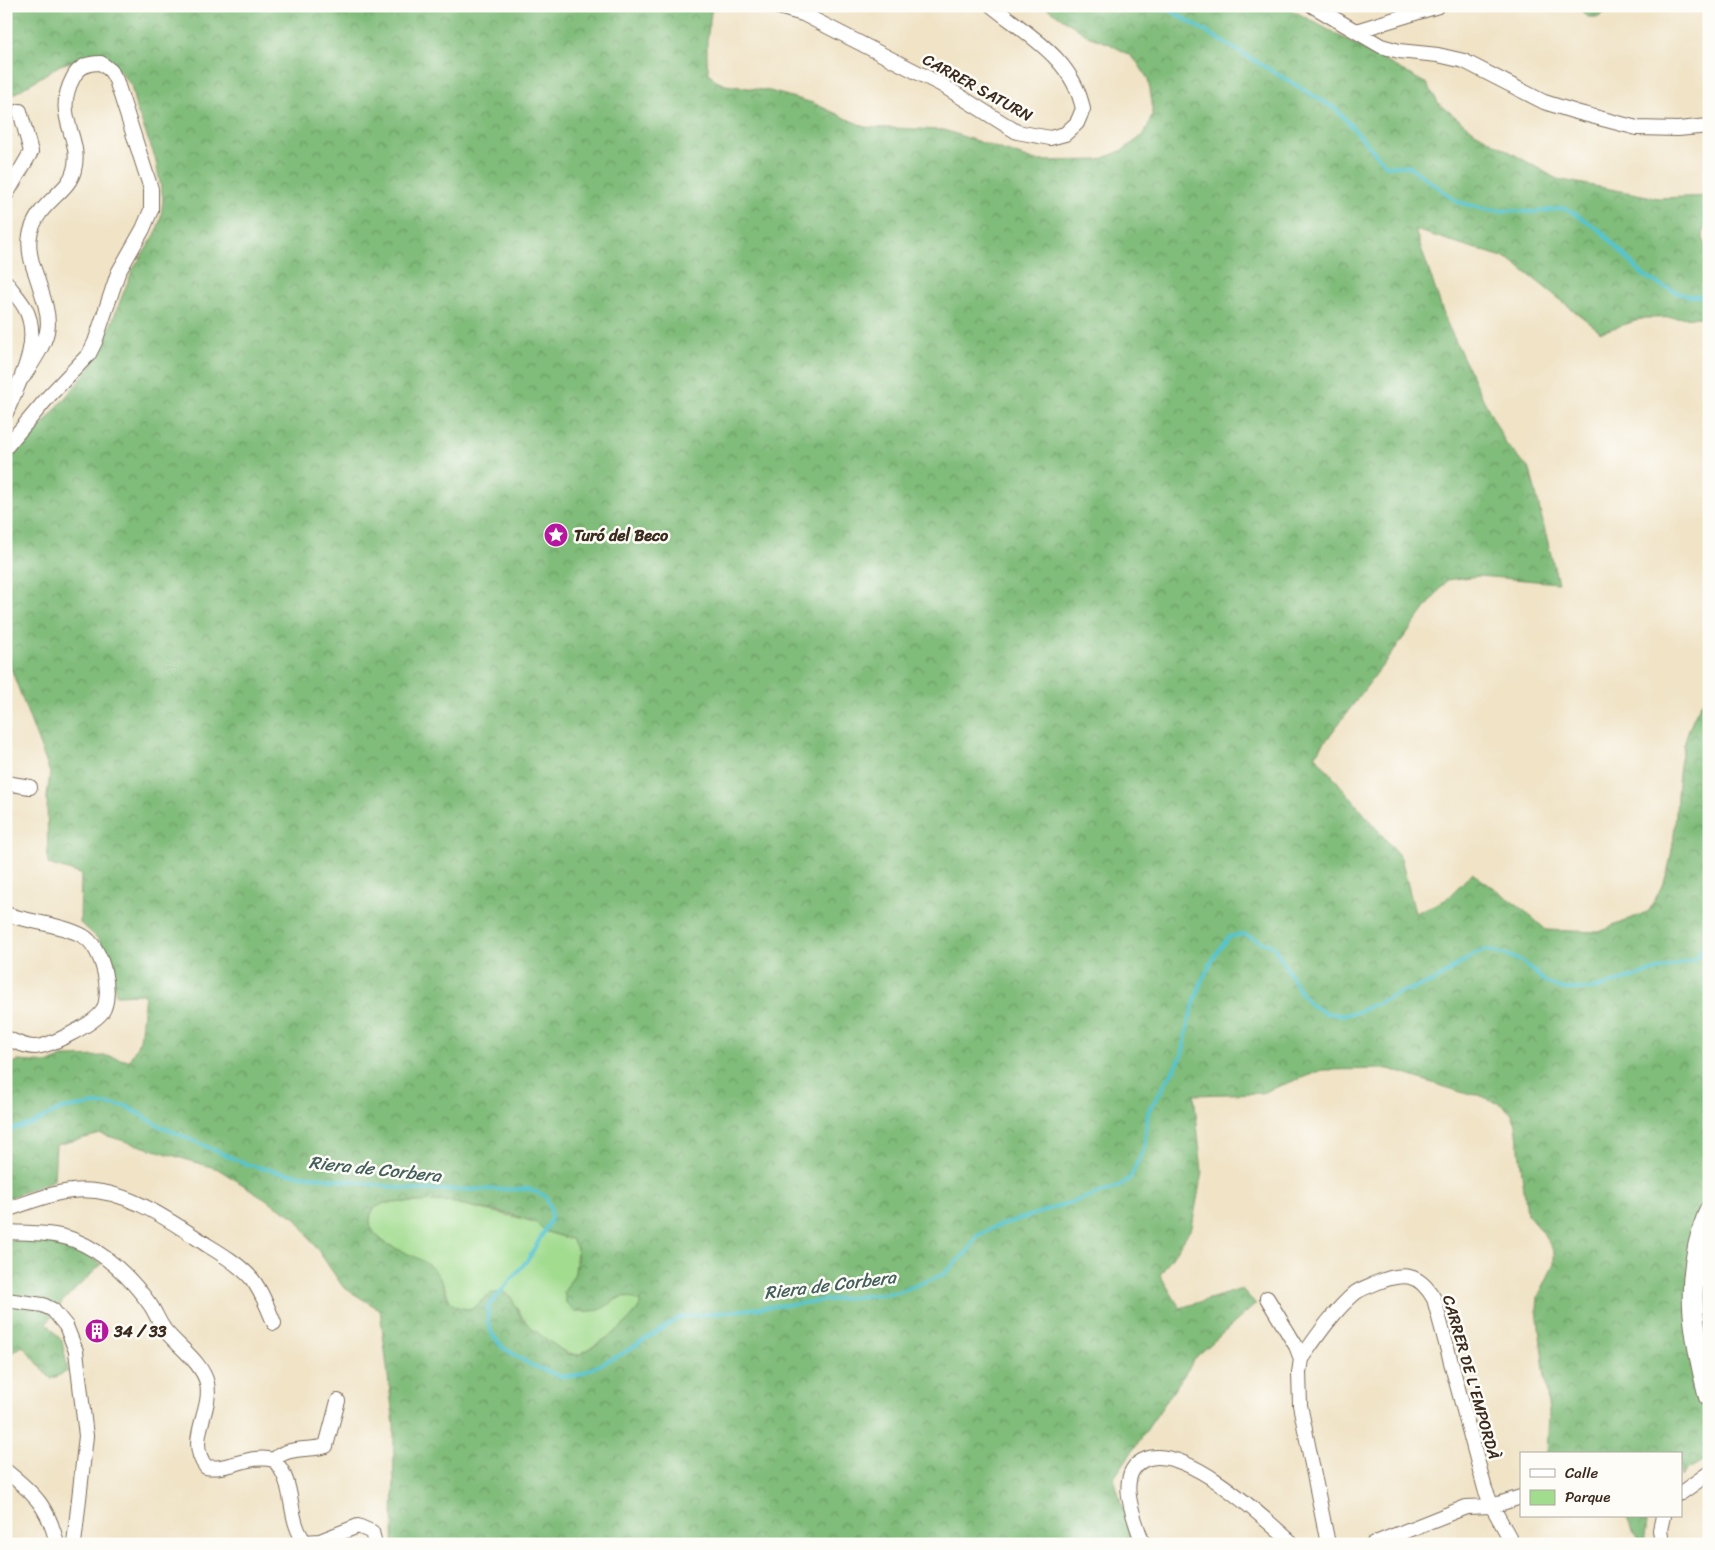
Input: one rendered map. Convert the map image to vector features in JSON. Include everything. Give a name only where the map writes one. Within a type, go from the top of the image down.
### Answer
[{"type":"street","name":"CARRER SATURN","points":[[775,6],[803,14],[942,84],[1017,132],[1034,137],[1050,138],[1065,134],[1077,123],[1083,109],[1070,74],[1037,39],[992,6]]},
{"type":"street","points":[[1312,6],[1381,46],[1399,51],[1438,55],[1464,61],[1544,102],[1637,128],[1678,129],[1709,126]]},
{"type":"street","points":[[1356,31],[1438,6]]},
{"type":"street","points":[[6,413],[23,377],[38,355],[49,326],[49,313],[34,269],[30,237],[34,221],[41,209],[70,180],[75,170],[75,156],[65,116],[66,91],[80,68],[84,65],[101,63],[116,80],[152,189],[151,210],[143,230],[118,273],[95,342],[89,354],[49,396],[6,447]]},
{"type":"street","points":[[6,195],[31,152],[20,111]]},
{"type":"street","points":[[6,282],[25,308],[32,330],[23,377]]},
{"type":"street","points":[[6,783],[30,787]]},
{"type":"street","points":[[6,914],[83,935],[98,950],[106,982],[106,1000],[102,1011],[84,1026],[36,1047],[23,1046],[6,1038]]},
{"type":"street","points":[[6,1210],[73,1190],[101,1192],[149,1208],[224,1256],[251,1278],[260,1292],[274,1323]]},
{"type":"street","points":[[1709,1211],[1700,1233],[1692,1272],[1692,1309],[1697,1348],[1709,1397]]},
{"type":"street","points":[[6,1232],[52,1235],[74,1240],[95,1251],[133,1283],[152,1307],[163,1328],[189,1356],[206,1382],[207,1397],[198,1436],[200,1459],[206,1467],[216,1469],[254,1458],[274,1460],[286,1476],[297,1530],[305,1542],[320,1541],[358,1526],[372,1532],[375,1544]]},
{"type":"street","name":"CARRER DE L'EMPORDÀ","points":[[1301,1359],[1330,1318],[1357,1292],[1394,1276],[1418,1279],[1426,1285],[1434,1299],[1477,1460],[1492,1506],[1513,1544]]},
{"type":"street","points":[[1267,1298],[1296,1346],[1301,1359],[1298,1388],[1300,1405],[1328,1544]]},
{"type":"street","points":[[6,1300],[43,1305],[53,1310],[66,1326],[76,1351],[86,1436],[74,1544]]},
{"type":"street","points":[[274,1460],[279,1455],[288,1452],[326,1446],[338,1401]]},
{"type":"street","points":[[1143,1544],[1128,1488],[1131,1468],[1136,1463],[1150,1458],[1166,1458],[1185,1463],[1197,1469],[1227,1489],[1292,1544]]},
{"type":"street","points":[[6,1471],[23,1485],[46,1509],[57,1544]]},
{"type":"street","points":[[1682,1492],[1709,1473]]},
{"type":"street","points":[[1373,1544],[1466,1507],[1492,1506],[1520,1497]]},
{"type":"street","points":[[1662,1544],[1660,1530],[1663,1518]]},
{"type":"green space","points":[[6,6],[712,6],[707,40],[707,62],[709,73],[716,81],[726,85],[770,91],[813,103],[865,127],[944,130],[1036,161],[1099,160],[1123,150],[1142,136],[1152,115],[1148,79],[1137,62],[1129,55],[1110,44],[1088,36],[1044,6],[1285,6],[1427,84],[1439,104],[1475,132],[1557,179],[1658,198],[1709,196],[1709,220],[1705,225],[1703,237],[1709,259],[1709,317],[1645,318],[1601,332],[1509,259],[1415,230],[1446,321],[1477,387],[1506,444],[1530,470],[1558,583],[1479,576],[1447,580],[1315,755],[1401,858],[1415,913],[1445,900],[1472,873],[1518,905],[1546,930],[1598,932],[1649,911],[1661,887],[1667,873],[1672,849],[1678,780],[1686,736],[1695,714],[1709,692],[1709,1457],[1687,1470],[1682,1476],[1682,1452],[1547,1452],[1549,1413],[1537,1309],[1538,1297],[1554,1264],[1554,1252],[1542,1231],[1527,1214],[1516,1124],[1511,1113],[1502,1105],[1479,1095],[1467,1094],[1389,1069],[1323,1070],[1261,1093],[1194,1095],[1202,1172],[1192,1227],[1160,1275],[1180,1308],[1242,1289],[1256,1304],[1197,1356],[1114,1478],[1133,1544],[393,1544],[394,1425],[380,1310],[343,1287],[296,1218],[218,1169],[101,1134],[56,1145],[54,1180],[6,1199],[6,1065],[18,1061],[50,1063],[62,1057],[107,1056],[129,1061],[140,1040],[145,994],[116,995],[108,954],[98,939],[80,923],[81,874],[48,864],[47,796],[50,773],[6,655],[6,459],[37,431],[86,373],[101,350],[132,271],[155,235],[161,218],[163,198],[155,157],[136,108],[131,85],[118,69],[102,62],[84,58],[60,65],[6,99]],"holes":[[[446,1201],[513,1215],[536,1223],[547,1232],[571,1239],[577,1248],[575,1273],[564,1292],[566,1303],[574,1311],[598,1310],[623,1297],[641,1303],[636,1312],[622,1327],[579,1355],[567,1354],[530,1327],[522,1319],[511,1297],[502,1291],[490,1294],[472,1309],[455,1306],[448,1297],[435,1271],[421,1260],[379,1238],[371,1228],[370,1217],[373,1209],[384,1203]]]},
{"type":"green space","points":[[1581,6],[1612,6],[1599,17],[1588,17],[1581,10]]},
{"type":"green space","points":[[446,1201],[524,1219],[536,1223],[547,1232],[571,1239],[577,1248],[575,1273],[586,1311],[609,1304],[625,1296],[641,1303],[636,1312],[622,1326],[579,1355],[560,1350],[542,1339],[527,1324],[517,1307],[490,1294],[472,1309],[457,1307],[450,1301],[445,1287],[439,1279],[418,1260],[383,1242],[371,1228],[370,1222],[373,1209],[384,1203]]},
{"type":"green space","points":[[6,1240],[56,1243],[102,1264],[63,1301],[47,1323],[62,1341],[68,1371],[51,1379],[23,1346],[6,1356]]},
{"type":"green space","points":[[1627,1518],[1648,1518],[1644,1544],[1635,1536]]},
{"type":"waterway","points":[[1163,6],[1336,109],[1387,166],[1409,166],[1458,202],[1488,210],[1535,212],[1566,208],[1601,231],[1642,274],[1658,284],[1687,296],[1709,296]]},
{"type":"waterway","name":"Riera de Corbera","points":[[1709,762],[1703,783],[1709,819]]},
{"type":"waterway","name":"Riera de Corbera","points":[[6,1131],[34,1123],[61,1109],[96,1104],[126,1106],[160,1126],[246,1164],[278,1172],[415,1190],[529,1189],[545,1196],[551,1209],[551,1219],[529,1258],[488,1307],[488,1321],[492,1334],[502,1347],[531,1365],[560,1376],[576,1376],[620,1355],[681,1317],[899,1292],[944,1274],[969,1250],[977,1236],[992,1228],[1118,1187],[1130,1178],[1144,1149],[1148,1112],[1182,1056],[1189,1019],[1201,982],[1215,955],[1229,937],[1243,934],[1274,947],[1301,993],[1311,1005],[1326,1013],[1341,1015],[1355,1013],[1402,992],[1433,982],[1473,955],[1486,950],[1507,955],[1523,962],[1547,983],[1563,989],[1593,989],[1695,959],[1709,940]]},
{"type":"place","name":"Turó del Beco","points":[[556,535]]},
{"type":"place","name":"34 / 33","points":[[97,1331]]}]
